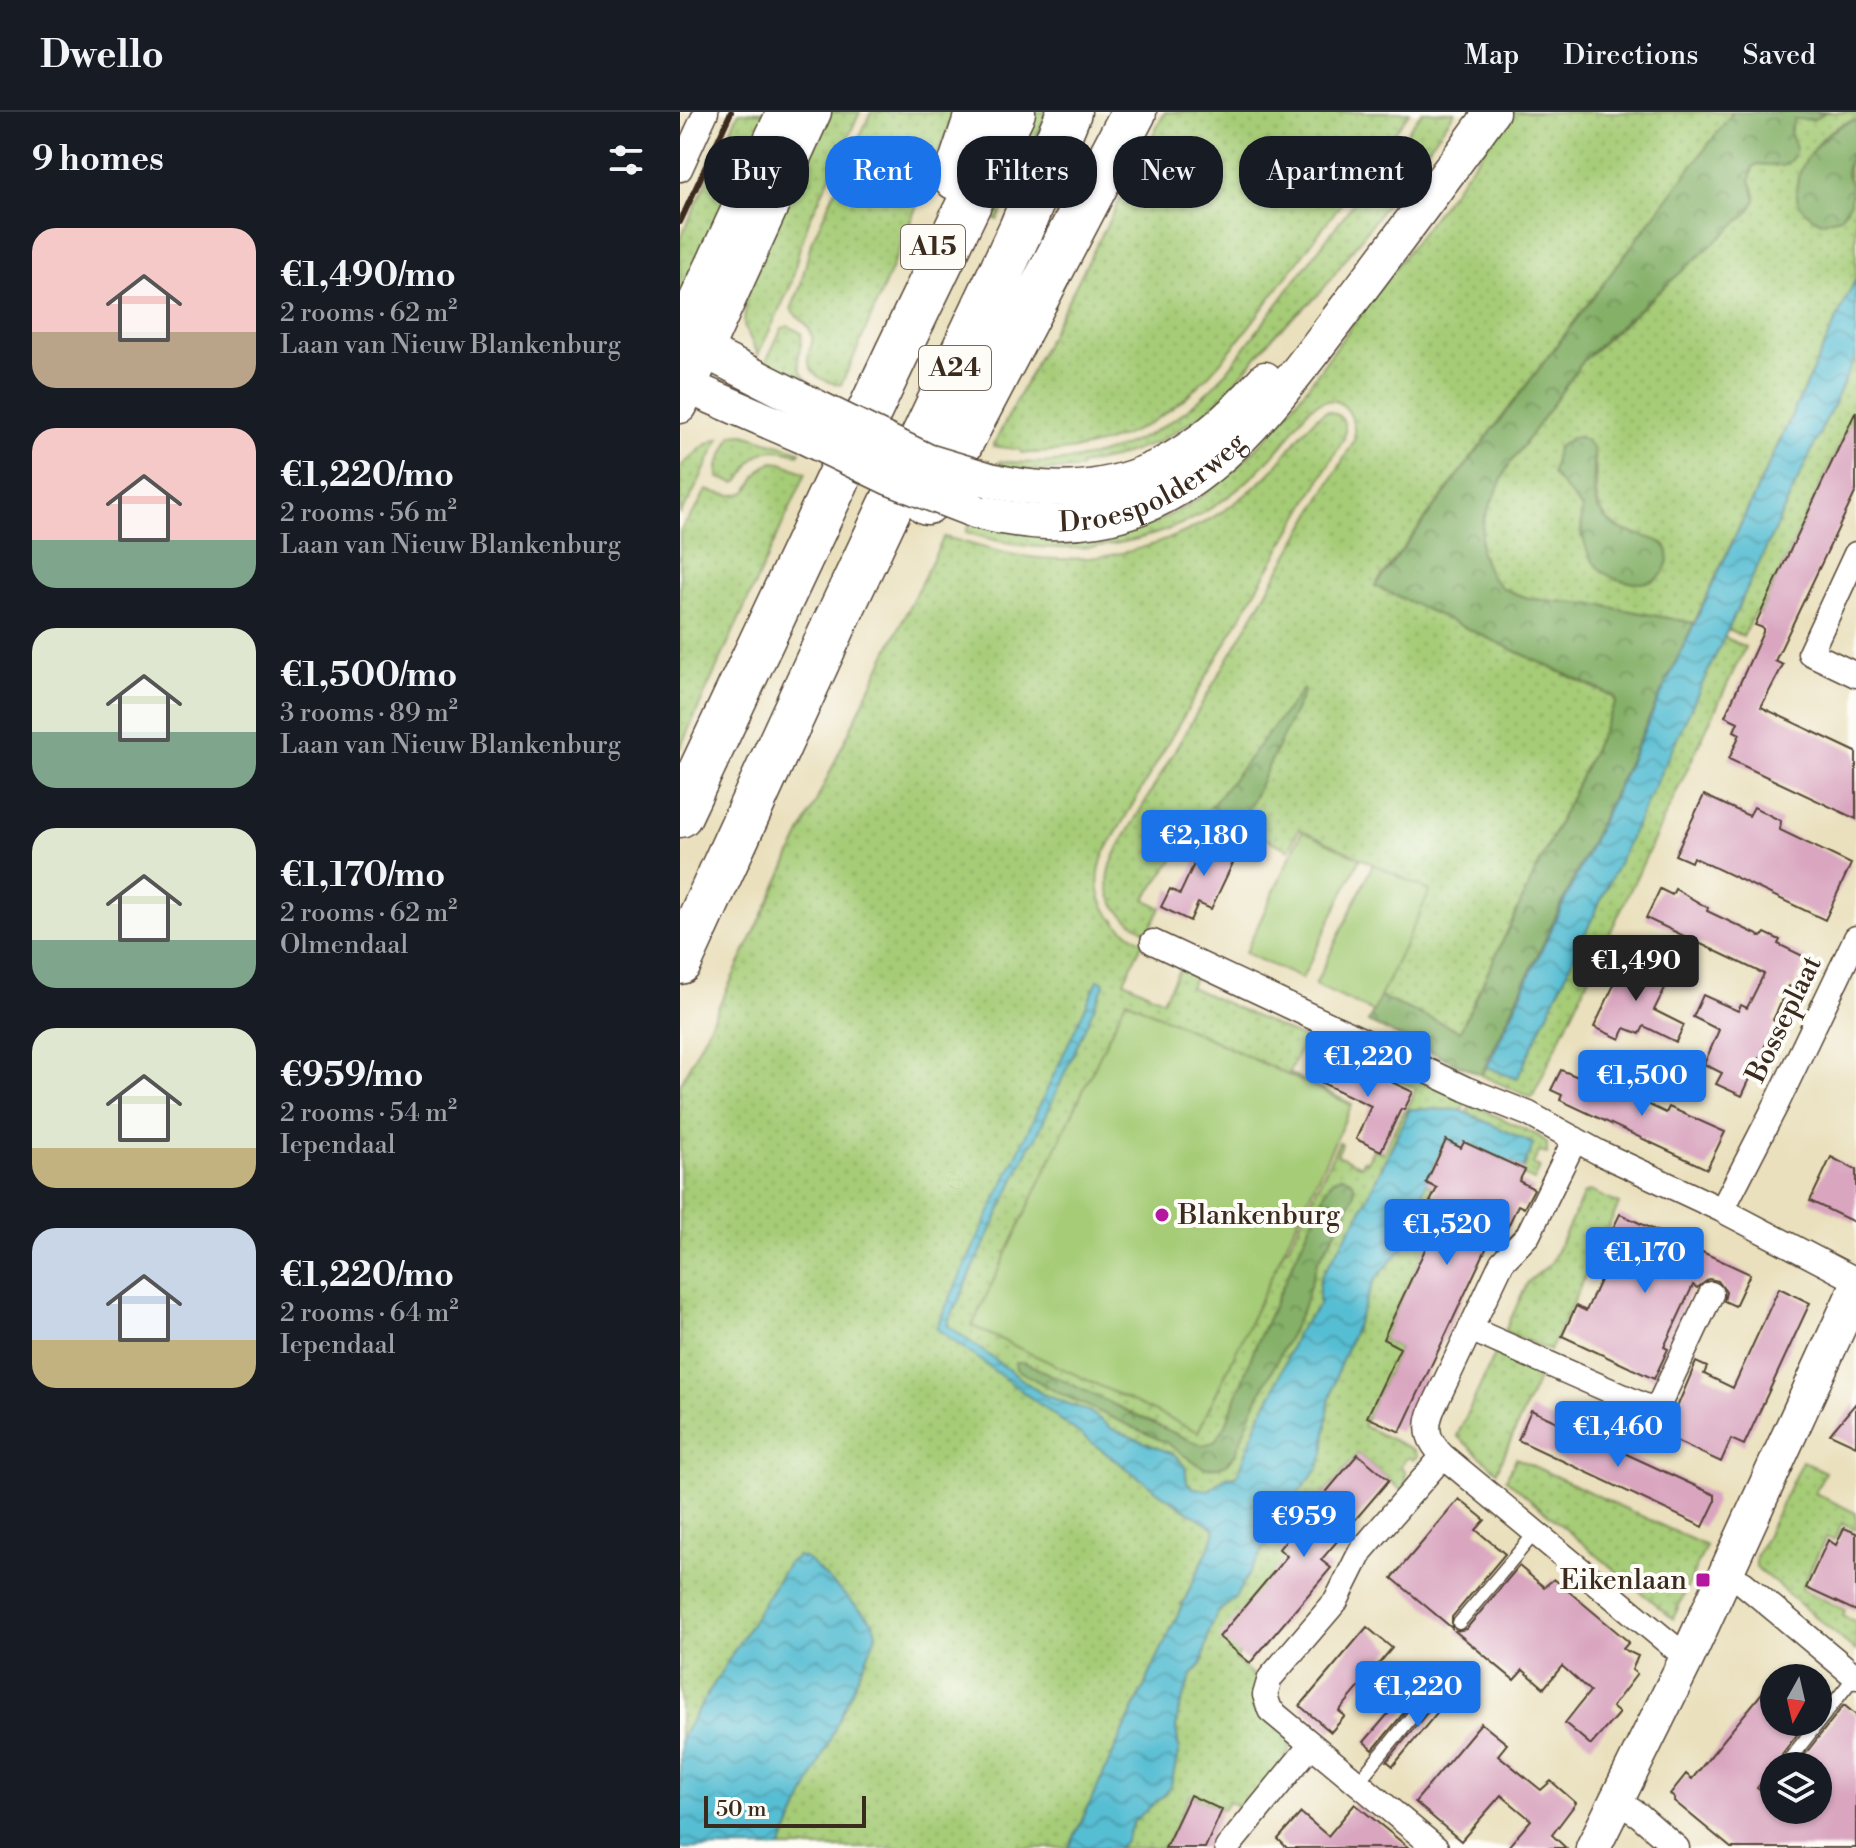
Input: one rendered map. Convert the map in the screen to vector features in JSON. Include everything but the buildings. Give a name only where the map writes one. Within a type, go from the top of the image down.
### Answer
[{"type":"highway","name":"A15","points":[[896,355],[978,112]]},
{"type":"highway","name":"A24","points":[[680,815],[1013,112]]},
{"type":"highway","name":"A24","points":[[680,962],[1021,229],[1069,112]]},
{"type":"highway","name":"A24","points":[[836,621],[936,490],[1134,112]]},
{"type":"main road","points":[[686,369],[784,112]]},
{"type":"main road","points":[[686,369],[814,112]]},
{"type":"main road","name":"Droespolderweg","points":[[686,369],[814,423],[890,478],[982,496],[1019,487],[1054,490],[1095,487],[1129,479],[1165,466],[1194,447],[1244,404],[1311,324],[1470,112]]},
{"type":"main road","name":"Droespolderweg","points":[[982,496],[996,516],[1064,524],[1102,520],[1171,494],[1213,466],[1240,442],[1283,391],[1492,112]]},
{"type":"main road","points":[[1593,1848],[1687,1658],[1856,1289]]},
{"type":"street","points":[[680,169],[706,112]]},
{"type":"street","points":[[1856,554],[1810,653],[1856,675]]},
{"type":"street","name":"Bosseplaat","points":[[1722,1210],[1856,938]]},
{"type":"street","points":[[1153,942],[1473,1092],[1529,1114],[1856,1280]]},
{"type":"street","points":[[1575,1139],[1528,1235],[1502,1262],[1470,1329],[1428,1422],[1431,1444],[1687,1658]]},
{"type":"street","points":[[1470,1329],[1656,1411],[1711,1294]]},
{"type":"street","points":[[1436,1848],[1270,1710],[1265,1695],[1270,1678],[1336,1601],[1361,1551],[1443,1456]]},
{"type":"street","points":[[1725,1574],[1743,1583],[1856,1676]]},
{"type":"street","points":[[1227,1848],[1311,1745]]},
{"type":"street","points":[[1615,1800],[1639,1815],[1677,1848]]},
{"type":"lane","points":[[1459,1623],[1535,1533]]},
{"type":"lane","points":[[1795,1752],[1856,1676]]},
{"type":"lane","points":[[1358,1782],[1444,1678]]},
{"type":"green space","points":[[739,112],[777,112],[766,136],[728,136]]},
{"type":"green space","points":[[823,112],[860,112],[849,136],[825,136],[825,187],[809,221],[791,285],[758,355],[744,325],[746,296],[783,208],[809,208],[809,145]]},
{"type":"green space","points":[[871,112],[956,112],[941,148],[941,136],[860,136]]},
{"type":"green space","points":[[1029,112],[1048,112],[1037,136],[1019,136]]},
{"type":"green space","points":[[1165,112],[1410,112],[1392,136],[1239,136],[1239,208],[1337,208],[1234,345],[1208,376],[1180,402],[1149,424],[1113,440],[1071,450],[1021,453],[1021,450],[993,446],[1116,208],[1223,208],[1223,136],[1153,136]]},
{"type":"green space","points":[[1422,112],[1455,112],[1432,143],[1432,136],[1404,136]]},
{"type":"green space","points":[[1512,112],[1733,112],[1375,585],[1613,697],[1616,702],[1460,1031],[1457,1031],[1380,997],[1429,891],[1299,829],[1289,850],[1240,826],[1303,690],[1211,807],[1145,899],[1161,908],[1148,932],[1116,907],[1108,886],[1112,861],[1119,847],[1354,441],[1353,424],[1347,409],[1334,401],[1311,407],[1271,458],[1226,498],[1192,518],[1157,533],[1120,543],[1081,548],[1004,542],[966,532],[971,521],[1051,538],[1110,535],[1171,515],[1206,493],[1238,466],[1295,403]]},
{"type":"green space","points":[[1733,112],[1825,112],[1813,120],[1794,119],[1790,132],[1796,148],[1792,159],[1783,166],[1757,164],[1753,167],[1750,180],[1756,200],[1747,214],[1584,360],[1507,468],[1484,518],[1480,551],[1490,576],[1502,588],[1532,599],[1599,605],[1694,623],[1481,1075],[1368,1022],[1380,997],[1460,1031],[1616,702],[1613,696],[1375,586]]},
{"type":"green space","points":[[1825,112],[1856,112],[1856,120],[1831,131],[1813,149],[1802,173],[1797,199],[1847,209],[1849,163],[1856,147],[1856,278],[1694,623],[1599,605],[1532,599],[1502,588],[1490,576],[1480,551],[1484,519],[1507,468],[1584,360],[1687,266],[1756,195],[1750,180],[1753,167],[1757,164],[1778,166],[1792,141],[1790,132],[1794,119],[1815,118]],"holes":[[[1571,438],[1592,447],[1596,494],[1603,514],[1624,531],[1666,546],[1654,581],[1637,583],[1581,537],[1582,508],[1557,448]]]},
{"type":"green space","points":[[1856,120],[1856,147],[1850,155],[1846,173],[1851,184],[1850,203],[1840,217],[1821,222],[1805,211],[1798,201],[1796,189],[1799,176],[1804,163],[1822,140],[1844,124]]},
{"type":"green space","points":[[704,187],[704,208],[733,208],[680,323],[680,239]]},
{"type":"green space","points":[[827,208],[916,208],[841,385],[822,379],[813,371],[808,359],[811,333],[791,309],[800,288],[811,243]]},
{"type":"green space","points":[[988,208],[1004,208],[998,220],[985,215]]},
{"type":"green space","points":[[1350,208],[1384,208],[1321,292],[1276,333],[1226,393],[1202,415],[1158,442],[1114,458],[1081,465],[1080,469],[1040,471],[997,466],[1000,461],[1064,461],[1123,446],[1177,417],[1224,375]]},
{"type":"green space","points":[[789,326],[801,333],[799,361],[802,373],[825,391],[824,395],[765,363],[782,328]]},
{"type":"green space","points":[[1856,356],[1856,411],[1760,614],[1755,612],[1743,637],[1728,629]]},
{"type":"green space","points":[[1327,411],[1343,420],[1344,438],[1104,854],[1098,883],[1104,906],[1111,916],[1143,942],[1124,981],[1163,1000],[1183,962],[1198,969],[1190,987],[1305,1039],[1289,1073],[1352,1104],[1126,1000],[1198,1432],[1285,1247],[1288,1248],[1339,1142],[1342,1144],[1337,1155],[1361,1166],[1363,1160],[1367,1162],[1373,1149],[1383,1153],[1403,1112],[1406,1112],[1416,1089],[1388,1076],[1394,1062],[1466,1101],[1462,1110],[1409,1109],[1359,1215],[1321,1277],[1319,1305],[1296,1334],[1239,1472],[1224,1478],[1209,1490],[1194,1488],[1187,1482],[1185,1467],[1175,1455],[1112,1429],[1090,1412],[1042,1394],[947,1325],[1036,1138],[1104,983],[937,1328],[1160,1493],[1215,1528],[1213,1539],[1069,1848],[680,1848],[680,1085],[944,537],[1021,556],[1055,559],[1089,558],[1155,544],[1216,515],[1244,496],[1269,474],[1306,429]]},
{"type":"green space","points":[[744,434],[800,451],[798,455],[779,450],[761,454],[735,483],[719,478],[718,466],[732,435]]},
{"type":"green space","points":[[1578,437],[1592,447],[1595,501],[1604,517],[1618,528],[1652,538],[1667,549],[1667,565],[1655,580],[1636,583],[1616,579],[1605,573],[1590,556],[1583,533],[1582,508],[1552,474],[1557,448]]},
{"type":"green space","points":[[720,438],[680,514],[680,467],[705,445]]},
{"type":"green space","points":[[773,462],[806,473],[680,748],[680,530],[706,490],[724,494],[744,493],[763,468]]},
{"type":"green space","points":[[1724,637],[1745,647],[1532,1098],[1481,1075],[1487,1067],[1516,1079]]},
{"type":"green space","points":[[1303,689],[1304,692],[1240,826],[1211,807]]},
{"type":"green space","points":[[1302,831],[1360,858],[1302,979],[1245,953]]},
{"type":"green space","points":[[1373,864],[1430,891],[1373,1012],[1315,985]]},
{"type":"green space","name":"Blankenburg","points":[[1126,1000],[1352,1105],[1198,1432],[972,1326]]},
{"type":"green space","points":[[1471,1104],[1539,1136],[1547,1143],[1547,1154],[1539,1152],[1533,1164],[1540,1168],[1534,1181],[1522,1175],[1533,1144],[1467,1113]]},
{"type":"green space","points":[[1342,1176],[1351,1180],[1354,1195],[1317,1263],[1303,1309],[1253,1408],[1236,1453],[1226,1464],[1205,1468],[1167,1443],[1057,1392],[1016,1369],[1015,1362],[1024,1362],[1193,1442],[1203,1445],[1214,1442],[1225,1427],[1255,1347],[1328,1186]]},
{"type":"green space","points":[[1426,1183],[1432,1186],[1425,1205],[1442,1214],[1383,1339],[1400,1348],[1363,1426],[1414,1450],[1417,1456],[1413,1460],[1408,1457],[1400,1466],[1405,1471],[1406,1485],[1402,1491],[1358,1454],[1312,1509],[1296,1495],[1318,1469],[1324,1453],[1329,1402],[1338,1370],[1374,1281],[1406,1244]]},
{"type":"green space","points":[[1590,1191],[1619,1204],[1550,1351],[1505,1331],[1528,1282],[1551,1263],[1584,1194]]},
{"type":"green space","points":[[1498,1347],[1543,1368],[1497,1471],[1457,1436]]},
{"type":"green space","points":[[1516,1458],[1706,1546],[1673,1619],[1506,1479]]},
{"type":"green space","points":[[1802,1461],[1825,1472],[1815,1493],[1856,1513],[1856,1529],[1842,1523],[1834,1540],[1826,1537],[1801,1589],[1845,1610],[1843,1616],[1856,1622],[1856,1651],[1756,1567],[1756,1557]]},
{"type":"green space","points":[[1274,1522],[1291,1534],[1279,1549],[1287,1556],[1236,1660],[1258,1680],[1290,1742],[1288,1755],[1243,1809],[1228,1801],[1223,1810],[1190,1795],[1165,1848],[1118,1848],[1125,1841],[1134,1821],[1165,1794],[1179,1750],[1178,1713],[1191,1676],[1202,1664],[1209,1632],[1218,1612],[1234,1599],[1267,1543]]},
{"type":"water","points":[[1856,278],[1856,356],[1517,1079],[1487,1067]]},
{"type":"water","points":[[1098,980],[1103,981],[1104,985],[1036,1138],[947,1325],[1042,1394],[1090,1412],[1112,1429],[1175,1455],[1185,1467],[1187,1482],[1194,1488],[1209,1490],[1224,1478],[1239,1472],[1296,1334],[1319,1305],[1321,1277],[1359,1215],[1410,1109],[1460,1110],[1534,1144],[1523,1169],[1465,1142],[1462,1148],[1446,1141],[1426,1183],[1406,1244],[1374,1281],[1338,1370],[1329,1402],[1324,1453],[1318,1469],[1274,1522],[1267,1543],[1234,1599],[1218,1612],[1209,1632],[1202,1664],[1191,1676],[1178,1713],[1179,1750],[1171,1785],[1134,1821],[1125,1841],[1118,1848],[1069,1848],[1215,1529],[1160,1493],[936,1328]]},
{"type":"water","points":[[798,1556],[808,1560],[873,1622],[876,1633],[873,1644],[781,1848],[680,1848],[680,1739],[788,1563]]},
{"type":"railway","points":[[680,222],[731,112]]},
{"type":"place","name":"Blankenburg","points":[[1162,1215]]},
{"type":"place","name":"Eikenlaan","points":[[1703,1580]]}]
